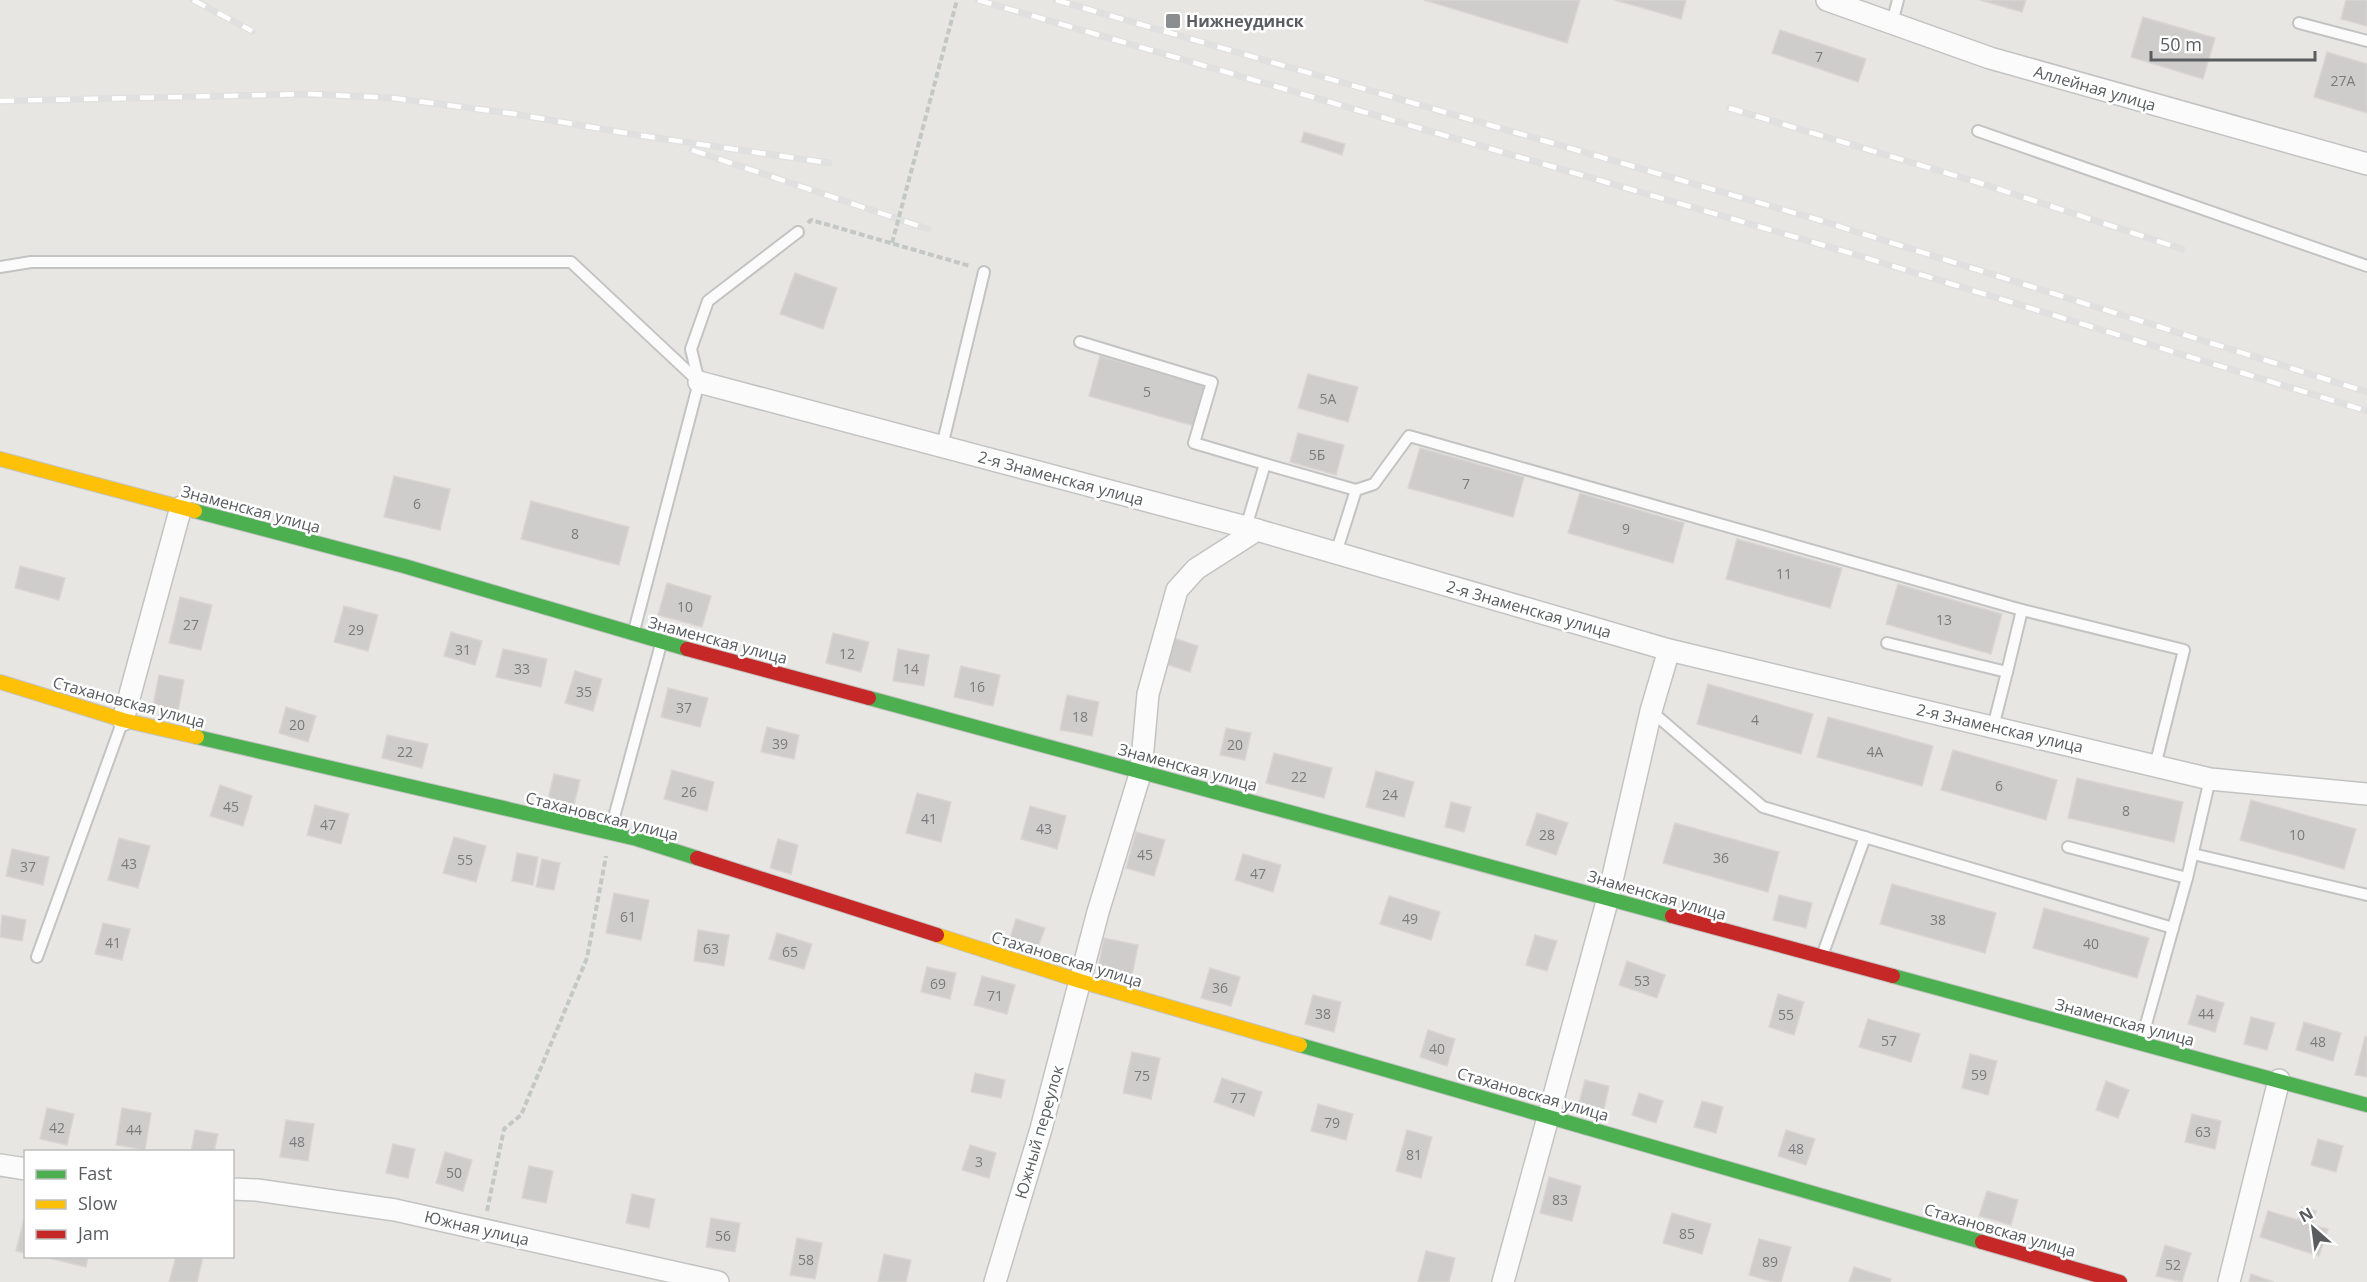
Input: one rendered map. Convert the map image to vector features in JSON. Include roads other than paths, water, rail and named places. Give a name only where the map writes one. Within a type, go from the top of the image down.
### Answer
[{"type":"street","name":"Аллейная улица","points":[[1827,0],[1989,58],[2367,164]]},
{"type":"street","name":"2-я Знаменская улица","points":[[699,382],[1251,528],[1669,650],[2210,779],[2367,794]]},
{"type":"street","name":"Знаменская улица","points":[[0,459],[404,567],[662,642],[1608,898],[1821,959],[2279,1080],[2367,1106]]},
{"type":"street","points":[[123,720],[181,507]]},
{"type":"street","name":"Южный переулок","points":[[995,1282],[1041,1129],[1098,912],[1141,771],[1149,694],[1177,590],[1196,569],[1251,528]]},
{"type":"street","points":[[1503,1282],[1608,898],[1651,711],[1669,650]]},
{"type":"street","name":"Стахановская улица","points":[[0,682],[123,720],[649,842],[1080,981],[2120,1282]]},
{"type":"street","points":[[2229,1282],[2279,1080]]},
{"type":"street","points":[[0,1165],[24,1168]]},
{"type":"street","name":"Южная улица","points":[[234,1189],[257,1190],[395,1210],[718,1282]]},
{"type":"lane","points":[[1892,23],[1898,0]]},
{"type":"lane","points":[[2299,23],[2367,41]]},
{"type":"lane","points":[[1978,131],[2367,266]]},
{"type":"lane","points":[[633,634],[699,382],[691,349],[708,301],[798,232]]},
{"type":"lane","points":[[0,267],[30,262],[571,262],[699,382]]},
{"type":"lane","points":[[942,446],[984,272]]},
{"type":"lane","points":[[1080,342],[1212,382],[1194,443],[1356,490],[1374,484],[1409,436],[2022,610],[2184,650],[2155,766]]},
{"type":"lane","points":[[1251,528],[1265,464]]},
{"type":"lane","points":[[1336,553],[1356,490]]},
{"type":"lane","points":[[1993,727],[2022,610]]},
{"type":"lane","points":[[610,832],[662,642]]},
{"type":"lane","points":[[1887,643],[2007,672]]},
{"type":"lane","points":[[1651,711],[1763,807],[2173,928]]},
{"type":"lane","points":[[37,957],[123,720]]},
{"type":"lane","points":[[2141,1044],[2187,878],[2210,779]]},
{"type":"lane","points":[[1821,959],[1865,837]]},
{"type":"lane","points":[[2068,847],[2187,878]]},
{"type":"lane","points":[[2193,854],[2367,895]]},
{"type":"railway","points":[[193,0],[252,31]]},
{"type":"railway","points":[[978,0],[1850,253],[2367,411]]},
{"type":"railway","points":[[1056,0],[1819,220],[2367,392]]},
{"type":"railway","points":[[0,101],[310,94],[393,98],[515,114],[637,135],[829,163]]},
{"type":"railway","points":[[1729,108],[1980,183],[2182,249]]},
{"type":"railway","points":[[692,150],[928,229]]},
{"type":"place","name":"Нижнеудинск","points":[[1173,21]]}]
